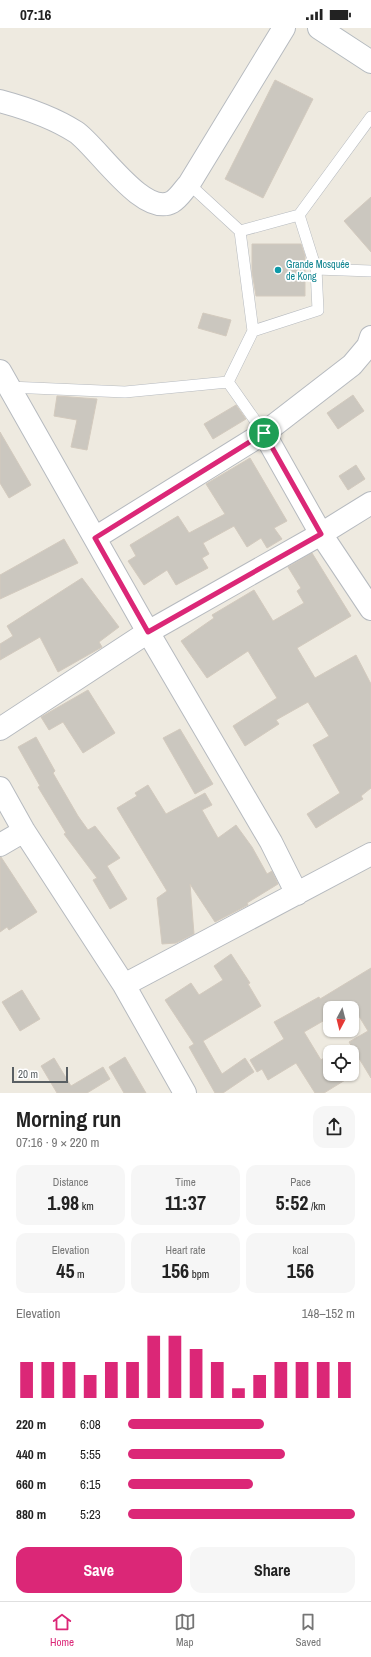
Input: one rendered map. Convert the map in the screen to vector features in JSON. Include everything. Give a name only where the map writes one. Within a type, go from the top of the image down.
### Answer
[{"type":"street","points":[[0,101],[21,107],[53,120],[77,133],[137,194],[159,203],[166,204],[173,201],[189,184],[284,28]]},
{"type":"street","points":[[319,28],[371,62]]},
{"type":"street","points":[[95,538],[264,433],[352,365],[368,346],[371,337]]},
{"type":"street","points":[[4,379],[148,632],[271,842],[297,894]]},
{"type":"street","points":[[264,433],[321,534],[371,609]]},
{"type":"street","points":[[0,729],[148,632],[321,534],[371,503]]},
{"type":"street","points":[[0,788],[24,831],[124,985],[186,1093]]},
{"type":"street","points":[[0,845],[24,831]]},
{"type":"street","points":[[124,985],[371,854]]},
{"type":"lane","points":[[240,231],[299,215],[371,117]]},
{"type":"lane","points":[[189,184],[240,231],[253,331],[228,382]]},
{"type":"lane","points":[[253,331],[318,310],[316,269],[299,215]]},
{"type":"lane","points":[[316,269],[371,271]]},
{"type":"lane","points":[[4,379],[125,392],[228,382]]},
{"type":"lane","points":[[228,382],[264,433]]},
{"type":"building","points":[[275,80],[313,99],[263,198],[225,179]]},
{"type":"building","points":[[371,197],[371,252],[344,221]]},
{"type":"building","name":"Grande Mosquée de Kong","points":[[252,244],[301,244],[305,256],[305,296],[256,296],[252,272]]},
{"type":"building","points":[[203,313],[231,320],[226,336],[198,328]]},
{"type":"building","points":[[353,395],[364,411],[338,429],[327,413]]},
{"type":"building","points":[[57,396],[97,399],[87,450],[71,447],[77,420],[54,416]]},
{"type":"building","points":[[236,405],[246,419],[213,439],[204,424]]},
{"type":"building","points":[[0,432],[31,485],[9,498],[0,483]]},
{"type":"building","points":[[250,458],[287,521],[274,528],[282,539],[267,548],[261,538],[247,547],[234,526],[203,543],[209,554],[202,558],[208,568],[176,585],[167,570],[144,585],[128,561],[136,556],[130,545],[178,516],[189,533],[225,514],[206,484]]},
{"type":"building","points":[[356,465],[365,479],[348,490],[339,476]]},
{"type":"building","points":[[64,539],[78,563],[0,599],[0,575]]},
{"type":"building","points":[[312,553],[351,616],[297,648],[315,678],[356,655],[371,684],[371,788],[361,796],[363,799],[316,828],[307,814],[340,793],[313,745],[329,736],[308,702],[276,720],[279,724],[245,746],[233,726],[277,698],[248,651],[207,678],[181,641],[214,618],[212,615],[254,590],[273,621],[304,603],[297,591],[301,588],[288,567]]},
{"type":"building","points":[[82,578],[119,627],[99,642],[102,647],[58,672],[40,637],[0,660],[0,644],[13,636],[7,626]]},
{"type":"building","points":[[88,690],[115,733],[83,753],[63,722],[49,730],[41,717]]},
{"type":"building","points":[[180,729],[213,784],[195,794],[163,738]]},
{"type":"building","points":[[36,737],[55,771],[53,773],[78,816],[88,830],[95,826],[120,858],[107,866],[127,899],[110,909],[93,880],[97,878],[64,834],[66,833],[38,787],[40,786],[18,747]]},
{"type":"building","points":[[148,785],[166,814],[205,793],[212,805],[202,810],[218,838],[236,825],[252,847],[267,874],[272,871],[278,884],[247,903],[248,905],[215,922],[190,884],[194,934],[176,943],[162,944],[157,898],[167,891],[117,808],[137,796],[135,793]]},
{"type":"building","points":[[0,857],[37,912],[9,930],[7,927],[0,932]]},
{"type":"building","points":[[231,954],[250,983],[248,984],[261,1006],[203,1041],[222,1074],[245,1058],[254,1072],[223,1093],[215,1093],[189,1047],[194,1044],[165,1000],[191,983],[199,995],[223,980],[214,966]]},
{"type":"building","points":[[371,968],[371,1078],[359,1058],[359,1045],[351,1045],[349,1042],[368,1031],[359,1016],[359,1001],[323,1001],[323,1021],[304,1032],[321,1060],[323,1059],[323,1081],[344,1081],[324,1093],[315,1093],[296,1063],[268,1080],[262,1069],[257,1072],[250,1060],[284,1039],[274,1022],[319,997],[320,999]]},
{"type":"building","points":[[22,990],[40,1019],[20,1031],[2,1002]]},
{"type":"building","points":[[125,1057],[146,1093],[124,1093],[109,1067]]},
{"type":"building","points":[[54,1058],[71,1086],[103,1067],[110,1079],[87,1093],[57,1093],[41,1066]]},
{"type":"place","name":"Grande Mosquée de Kong","points":[[278,270]]},
{"type":"route","points":[[264,433],[321,534],[148,632],[95,538],[264,433]]}]
